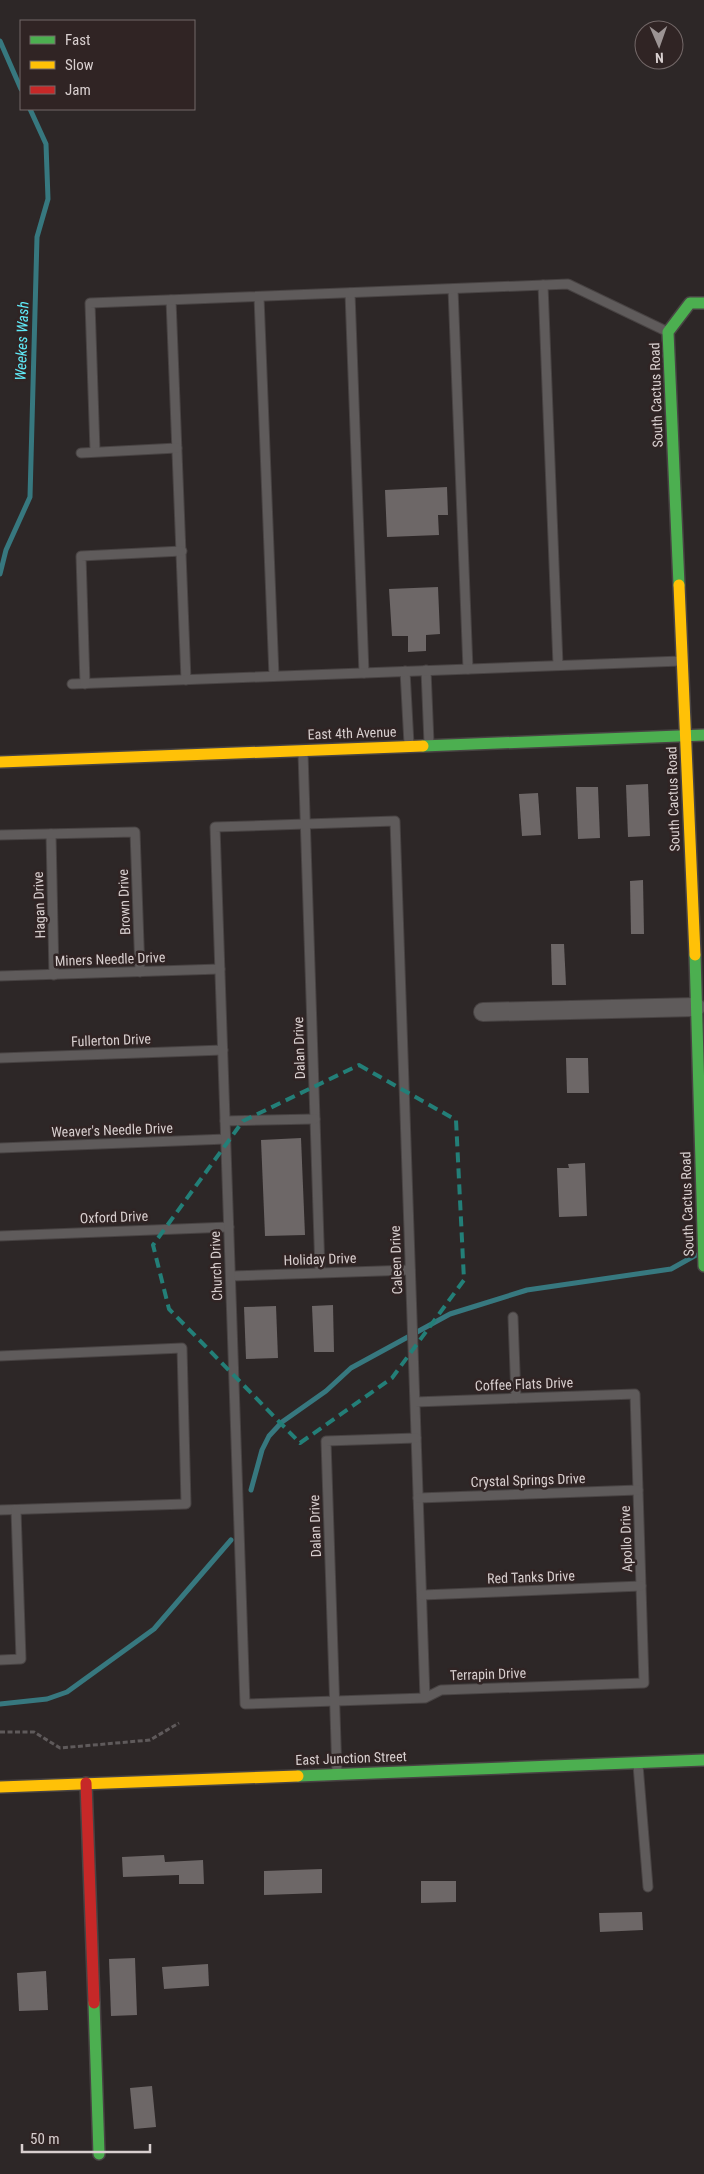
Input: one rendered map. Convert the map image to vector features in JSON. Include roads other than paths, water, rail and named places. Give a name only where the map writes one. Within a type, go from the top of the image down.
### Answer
[{"type":"street","points":[[668,332],[690,304],[704,303]]},
{"type":"street","name":"South Cactus Road","points":[[668,332],[682,661],[700,976],[696,1006],[704,1266]]},
{"type":"street","name":"East 4th Avenue","points":[[0,762],[704,735]]},
{"type":"street","points":[[483,1012],[696,1006]]},
{"type":"street","name":"East Junction Street","points":[[0,1787],[704,1760]]},
{"type":"street","points":[[86,1783],[99,2154]]},
{"type":"lane","points":[[95,452],[90,303],[568,284],[668,332]]},
{"type":"lane","points":[[542,285],[558,666]]},
{"type":"lane","points":[[452,289],[468,669]]},
{"type":"lane","points":[[350,293],[364,673]]},
{"type":"lane","points":[[259,296],[274,676]]},
{"type":"lane","points":[[171,300],[186,680]]},
{"type":"lane","points":[[81,453],[177,448]]},
{"type":"lane","points":[[85,684],[81,556],[182,551]]},
{"type":"lane","points":[[72,684],[682,661]]},
{"type":"lane","points":[[426,670],[430,746]]},
{"type":"lane","points":[[405,671],[409,746]]},
{"type":"lane","name":"Dalan Drive","points":[[303,750],[320,1272]]},
{"type":"lane","name":"Caleen Drive","points":[[305,824],[395,821],[425,1698]]},
{"type":"lane","name":"Church Drive","points":[[245,1704],[215,827],[305,824]]},
{"type":"lane","name":"Brown Drive","points":[[51,834],[135,832],[140,972]]},
{"type":"lane","points":[[0,835],[51,834]]},
{"type":"lane","name":"Hagan Drive","points":[[51,834],[54,974]]},
{"type":"lane","name":"Miners Needle Drive","points":[[0,976],[220,969]]},
{"type":"lane","name":"Fullerton Drive","points":[[0,1058],[223,1050]]},
{"type":"lane","points":[[225,1121],[315,1119]]},
{"type":"lane","name":"Weaver's Needle Drive","points":[[0,1148],[226,1139]]},
{"type":"lane","name":"Oxford Drive","points":[[0,1236],[229,1227]]},
{"type":"lane","name":"Holiday Drive","points":[[230,1276],[410,1270]]},
{"type":"lane","points":[[513,1317],[516,1398]]},
{"type":"lane","points":[[0,1356],[182,1348],[186,1504],[0,1510]]},
{"type":"lane","name":"Coffee Flats Drive","points":[[415,1402],[634,1394]]},
{"type":"lane","name":"Apollo Drive","points":[[634,1394],[644,1683]]},
{"type":"lane","name":"Dalan Drive","points":[[335,1700],[326,1442],[416,1438]]},
{"type":"lane","name":"Crystal Springs Drive","points":[[418,1498],[638,1490]]},
{"type":"lane","points":[[0,1660],[21,1659],[16,1510]]},
{"type":"lane","name":"Red Tanks Drive","points":[[422,1595],[641,1586]]},
{"type":"lane","name":"Terrapin Drive","points":[[245,1704],[425,1698],[441,1690],[644,1683]]},
{"type":"lane","points":[[335,1700],[337,1774]]},
{"type":"lane","points":[[638,1762],[648,1887]]},
{"type":"waterway","name":"Weekes Wash","points":[[0,41],[20,87]]},
{"type":"waterway","name":"Weekes Wash","points":[[0,574],[6,550],[30,497],[37,237],[48,199],[46,144],[30,110]]},
{"type":"waterway","points":[[251,1490],[262,1450],[269,1436],[282,1422],[326,1391],[351,1368],[450,1314],[527,1290],[671,1269],[696,1255]]},
{"type":"waterway","points":[[0,1704],[47,1699],[67,1692],[154,1629],[231,1540]]}]
